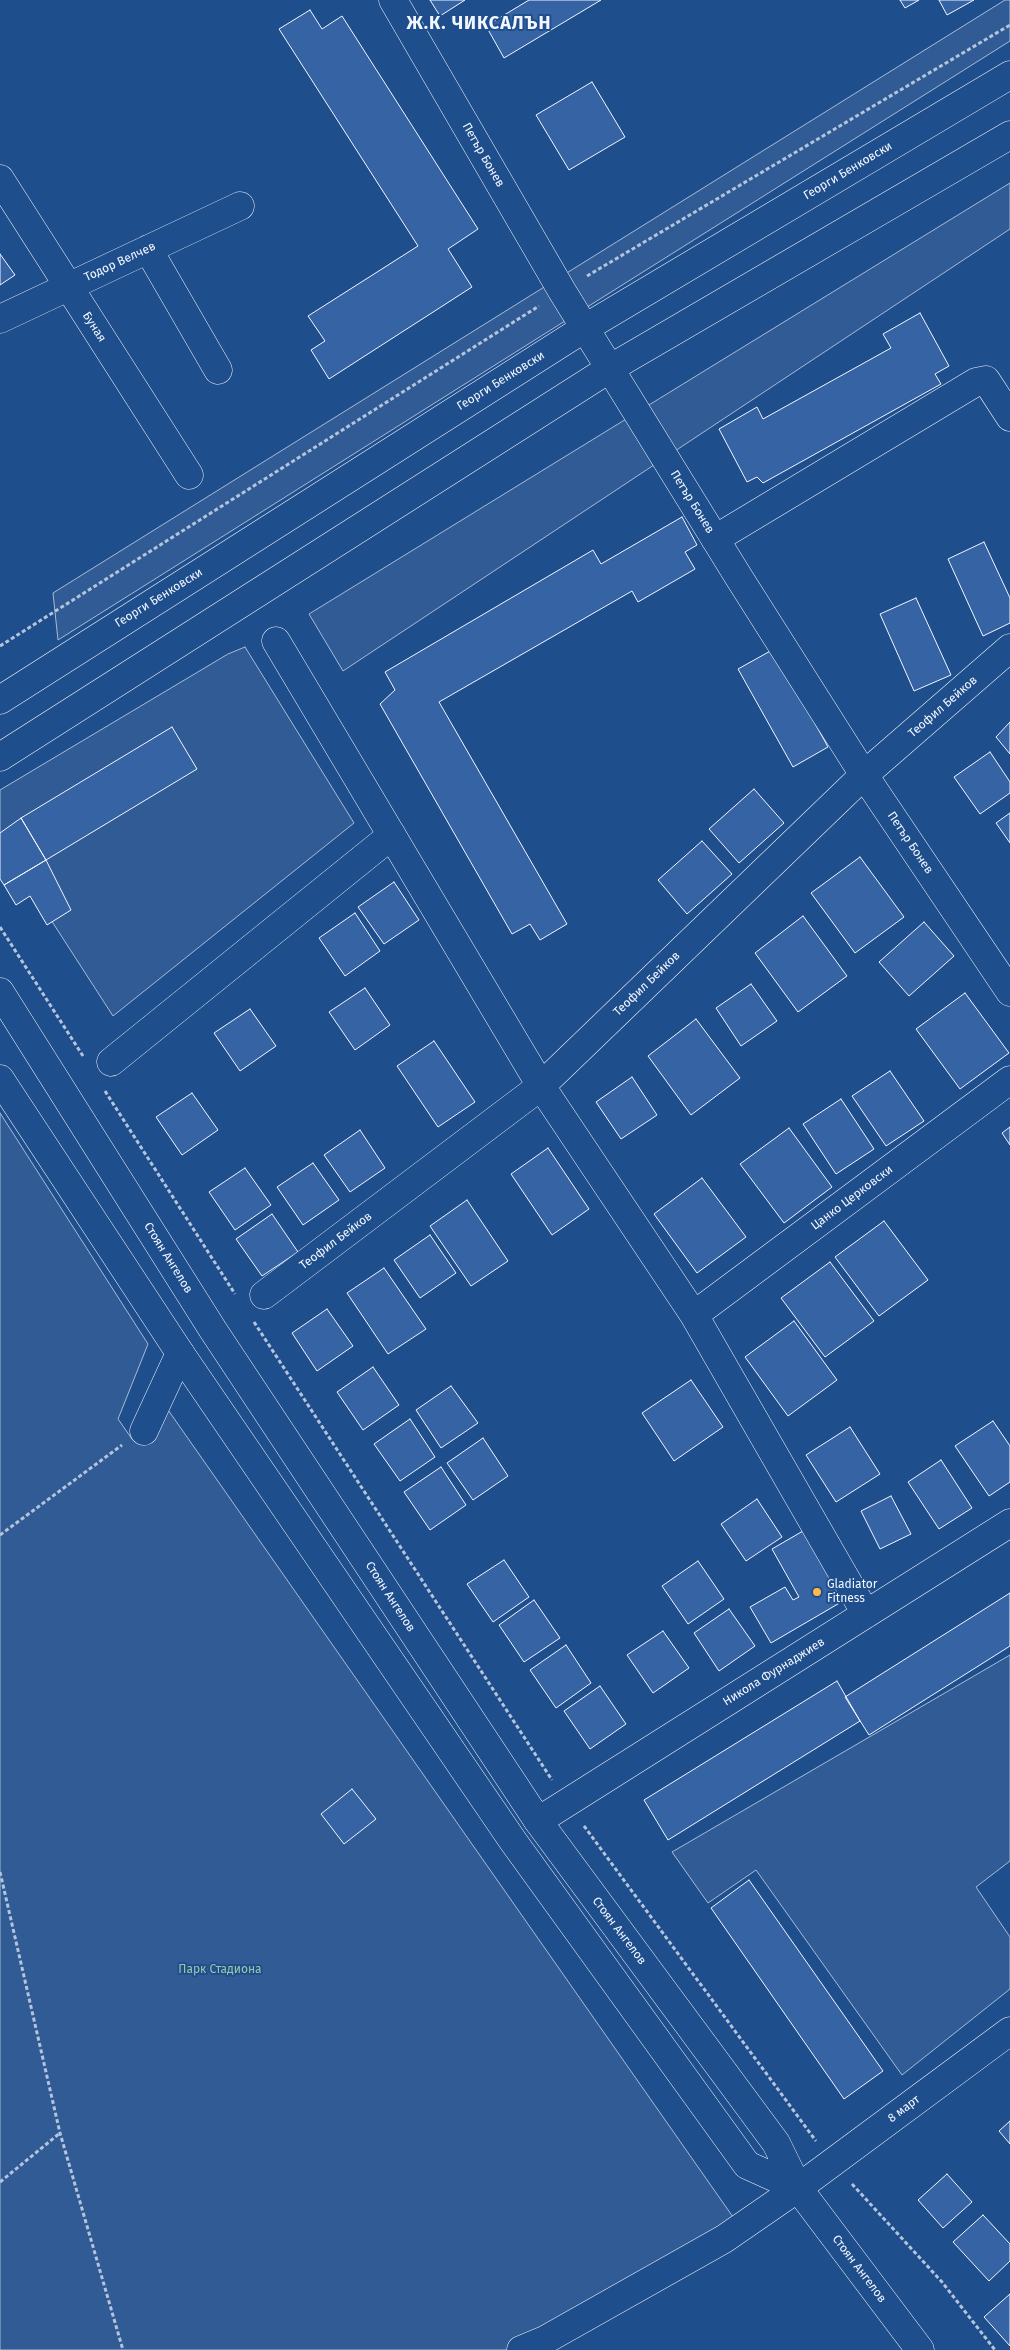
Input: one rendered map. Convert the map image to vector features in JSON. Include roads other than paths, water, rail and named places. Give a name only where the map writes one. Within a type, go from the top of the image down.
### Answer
[{"type":"street","name":"Петър Бонев","points":[[393,0],[609,369],[864,775],[1010,992]]},
{"type":"street","name":"Георги Бенковски","points":[[0,700],[585,328],[1010,75]]},
{"type":"street","points":[[0,757],[609,369],[1010,135]]},
{"type":"street","name":"Буная","points":[[0,179],[189,475]]},
{"type":"street","name":"Тодор Велчев","points":[[0,319],[240,206]]},
{"type":"street","points":[[148,249],[218,370]]},
{"type":"street","points":[[715,539],[976,382],[986,380],[1010,417]]},
{"type":"street","points":[[276,641],[541,1086],[694,1315],[866,1614]]},
{"type":"street","name":"Теофил Бейков","points":[[251,1304],[541,1086],[864,775],[1010,648]]},
{"type":"street","points":[[106,1073],[392,835]]},
{"type":"street","name":"Стоян Ангелов","points":[[0,992],[213,1330],[538,1821],[776,2143],[798,2188],[920,2350]]},
{"type":"street","name":"Стоян Ангелов","points":[[0,1079],[180,1353],[513,1841],[747,2165],[798,2188]]},
{"type":"street","name":"Цанко Церковски","points":[[694,1315],[1010,1080]]},
{"type":"street","points":[[144,1431],[180,1353]]},
{"type":"street","name":"Никола Фурнаджиев","points":[[538,1821],[1010,1523]]},
{"type":"street","name":"8 март","points":[[521,2350],[545,2340],[724,2239],[798,2188],[1010,2031]]},
{"type":"place","name":"Gladiator Fitness","points":[[817,1592]]},
{"type":"district","name":"Ж.К. ЧИКСАЛЪН","points":[[479,24]]},
{"type":"park label","name":"Парк Стадиона","points":[[220,1970]]}]
